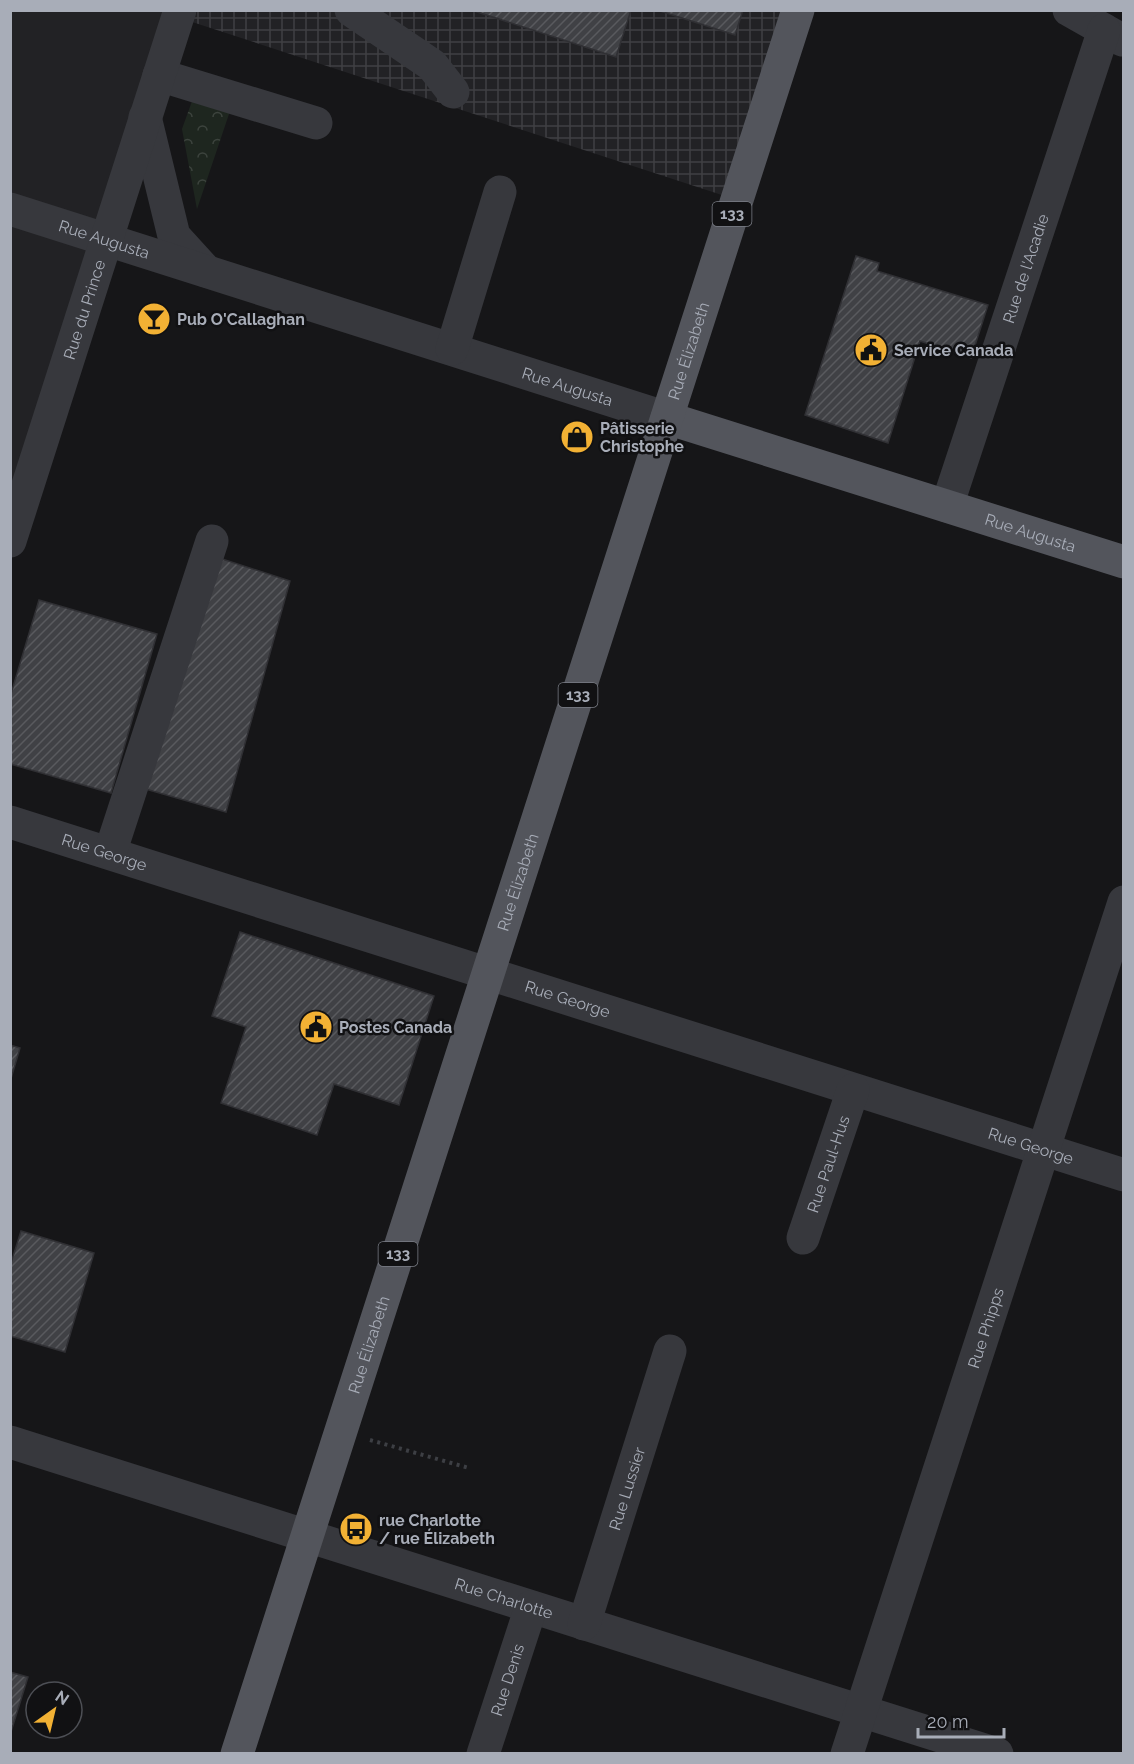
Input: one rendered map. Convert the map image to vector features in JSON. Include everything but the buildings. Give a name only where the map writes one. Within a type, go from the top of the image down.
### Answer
[{"type":"main road","name":"Rue Élizabeth","points":[[237,1754],[798,10]]},
{"type":"main road","name":"Rue Augusta","points":[[667,418],[1124,562]]},
{"type":"street","name":"Rue du Prince","points":[[10,541],[180,10]]},
{"type":"street","points":[[351,10],[432,65],[453,92]]},
{"type":"street","points":[[1069,10],[1114,35]]},
{"type":"street","name":"Rue de l'Acadie","points":[[947,506],[1114,35]]},
{"type":"street","points":[[159,75],[316,123]]},
{"type":"street","points":[[145,117],[174,236],[208,272]]},
{"type":"street","points":[[452,349],[500,192]]},
{"type":"street","name":"Rue Augusta","points":[[10,209],[667,418]]},
{"type":"street","points":[[110,853],[212,541]]},
{"type":"street","name":"Rue George","points":[[10,822],[1124,1175]]},
{"type":"street","name":"Rue Phipps","points":[[847,1754],[1124,902]]},
{"type":"street","name":"Rue Paul-Hus","points":[[803,1238],[853,1090]]},
{"type":"street","name":"Rue Lussier","points":[[584,1624],[670,1351]]},
{"type":"street","name":"Rue Charlotte","points":[[10,1442],[997,1754]]},
{"type":"street","name":"Rue Denis","points":[[483,1754],[531,1607]]},
{"type":"path","points":[[341,1431],[469,1468]]},
{"type":"shaded area","points":[[190,10],[784,11],[728,197],[186,20]]},
{"type":"shaded area","points":[[11,11],[190,11],[11,547]]},
{"type":"green space","points":[[195,93],[232,105],[197,209],[182,129]]},
{"type":"place","name":"Pub O'Callaghan","points":[[154,319]]},
{"type":"place","name":"Service Canada","points":[[871,350]]},
{"type":"place","name":"Pâtisserie Christophe","points":[[577,437]]},
{"type":"place","name":"Postes Canada","points":[[316,1027]]},
{"type":"place","name":"rue Charlotte / rue Élizabeth","points":[[356,1529]]}]
